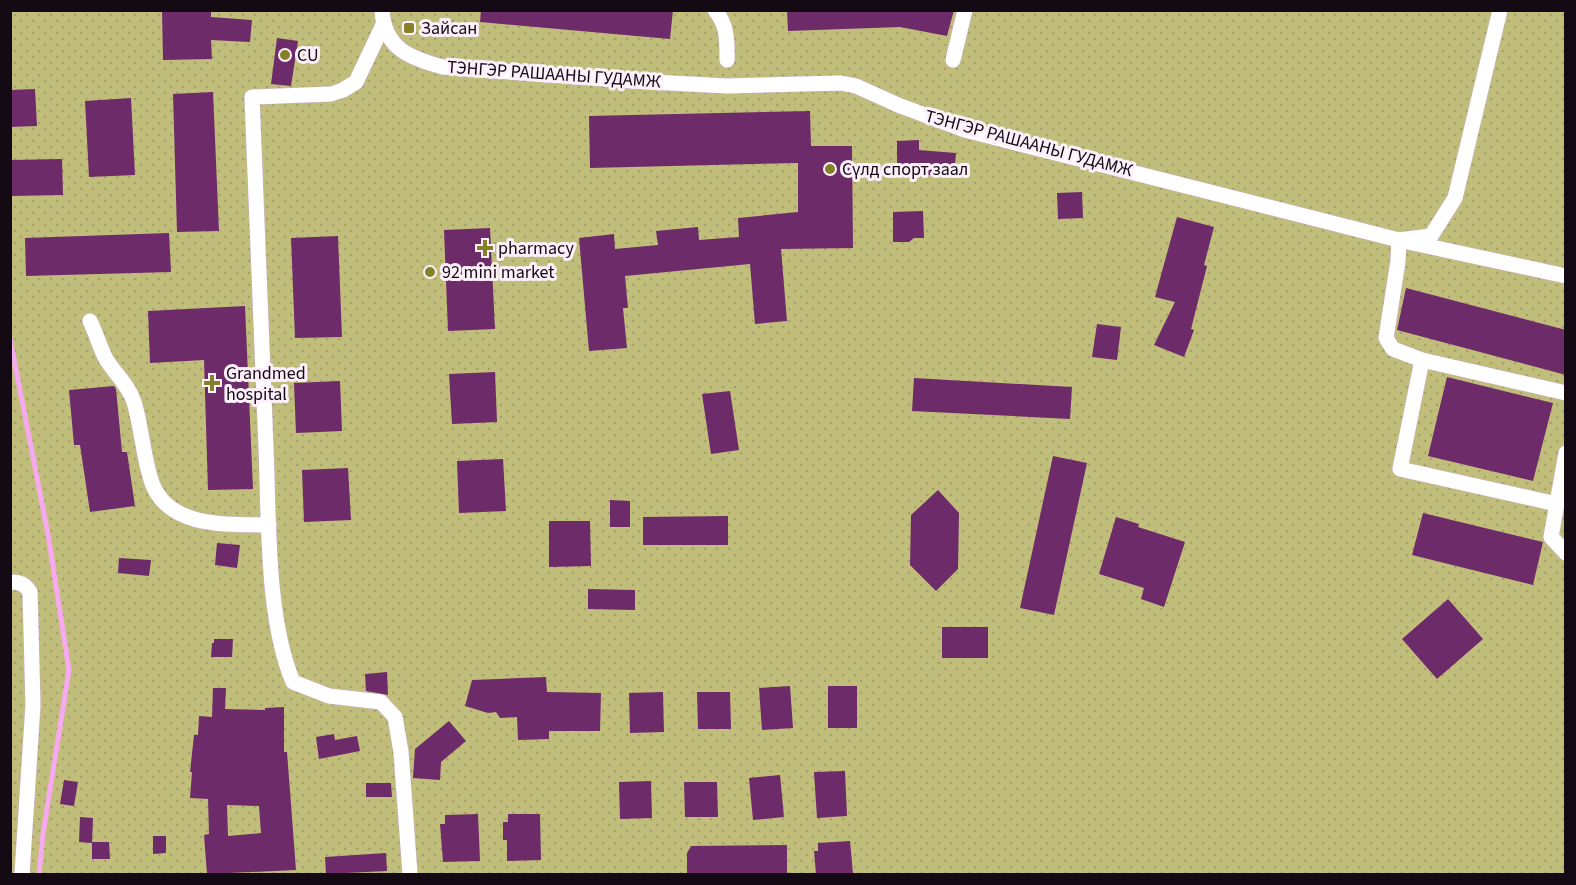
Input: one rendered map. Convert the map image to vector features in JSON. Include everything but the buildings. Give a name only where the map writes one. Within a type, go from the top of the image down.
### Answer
[{"type":"street","points":[[716,10],[727,32],[727,60]]},
{"type":"street","points":[[953,60],[965,10]]},
{"type":"street","name":"ТЭНГЭР РАШААНЫ ГУДАМЖ","points":[[382,18],[390,41],[400,51],[443,67],[727,86],[841,83],[856,86],[908,109],[965,130],[1399,240],[1431,236],[1455,198],[1500,10]]},
{"type":"street","points":[[382,18],[356,82],[343,90],[331,94],[252,97],[269,525],[274,603],[286,665],[293,682],[329,696],[381,702],[395,717],[401,752],[402,809],[410,874]]},
{"type":"street","points":[[1566,276],[1399,240],[1386,338],[1393,349],[1422,360],[1566,393]]},
{"type":"street","points":[[90,321],[106,359],[127,386],[134,402],[152,483],[162,502],[185,517],[231,524],[269,525]]},
{"type":"street","points":[[1422,360],[1400,469],[1557,504]]},
{"type":"street","points":[[1566,453],[1551,537],[1566,553]]},
{"type":"street","points":[[10,582],[25,585],[30,592],[33,705],[22,874]]},
{"type":"shaded area","points":[[11,11],[1565,11],[1565,874],[11,874]]},
{"type":"waterway","points":[[10,339],[48,534],[69,670],[43,834],[39,874]]},
{"type":"place","name":"Зайсан","points":[[409,28]]},
{"type":"place","name":"CU","points":[[285,55]]},
{"type":"place","name":"Сүлд спорт заал","points":[[830,169]]},
{"type":"place","name":"pharmacy","points":[[485,248]]},
{"type":"place","name":"92 mini market","points":[[430,272]]},
{"type":"place","name":"Grandmed hospital","points":[[212,383]]}]
